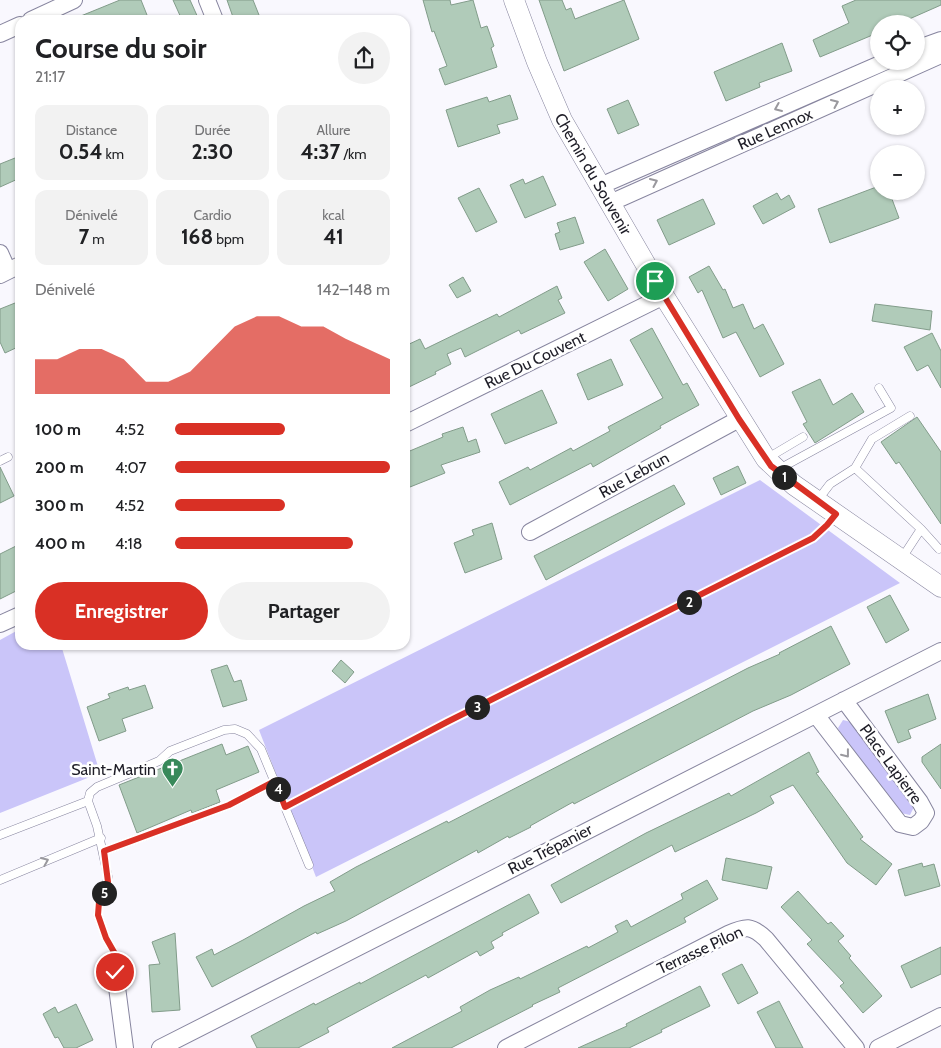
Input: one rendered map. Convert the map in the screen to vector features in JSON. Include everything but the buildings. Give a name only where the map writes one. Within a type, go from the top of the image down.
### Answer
[{"type":"street","points":[[42,15],[74,0]]},
{"type":"street","points":[[207,0],[213,15]]},
{"type":"street","name":"Chemin du Souvenir","points":[[514,0],[558,114],[664,296],[739,419],[771,465],[817,501],[941,587]]},
{"type":"street","points":[[0,34],[15,27]]},
{"type":"street","points":[[925,45],[941,40]]},
{"type":"street","name":"Rue Lennox","points":[[605,194],[941,55]]},
{"type":"street","name":"Rue Lennox","points":[[605,194],[870,69]]},
{"type":"street","points":[[0,253],[9,271]]},
{"type":"street","name":"Rue Du Couvent","points":[[410,422],[664,296]]},
{"type":"street","name":"Rue Lebrun","points":[[530,532],[739,419]]},
{"type":"street","points":[[0,624],[15,617]]},
{"type":"street","name":"Rue Trépanier","points":[[160,1048],[941,651]]},
{"type":"street","name":"Place Lapierre","points":[[816,715],[900,824],[913,827],[921,821],[926,813],[920,802],[844,700]]},
{"type":"street","name":"Terrasse Pilon","points":[[506,1048],[719,938],[747,927],[756,930],[766,939],[856,1048]]},
{"type":"street","points":[[115,972],[125,1048]]},
{"type":"street","points":[[878,1048],[941,1016]]},
{"type":"lane","points":[[771,465],[890,408],[879,388]]},
{"type":"lane","points":[[817,501],[830,484],[855,468],[872,439],[910,416]]},
{"type":"lane","points":[[771,465],[804,437]]},
{"type":"lane","points":[[0,461],[8,457]]},
{"type":"lane","points":[[855,468],[922,529],[939,550]]},
{"type":"lane","points":[[285,807],[447,722],[813,538],[836,514]]},
{"type":"lane","points":[[901,559],[922,529]]},
{"type":"lane","points":[[115,972],[118,959],[106,938],[98,915],[99,902],[108,882],[104,851],[88,800],[90,792],[97,787],[160,761],[170,751],[229,729],[235,729],[255,740],[261,749],[309,865]]},
{"type":"lane","points":[[104,851],[229,805],[275,781]]},
{"type":"lane","points":[[0,834],[88,800]]},
{"type":"lane","points":[[0,880],[100,838]]},
{"type":"shaded area","points":[[760,480],[900,583],[316,877],[259,730]]},
{"type":"shaded area","points":[[15,632],[15,650],[63,650],[100,773],[0,813],[0,640]]},
{"type":"shaded area","points":[[843,720],[851,722],[914,807],[910,815],[901,813],[840,732],[838,728]]},
{"type":"place","name":"Saint-Martin","points":[[172,788]]},
{"type":"route","points":[[115,972],[118,959],[106,938],[98,915],[99,902],[108,882],[104,851],[229,805],[275,781],[285,807],[447,722],[813,538],[836,514],[794,485],[771,466],[739,419],[655,281]]}]
